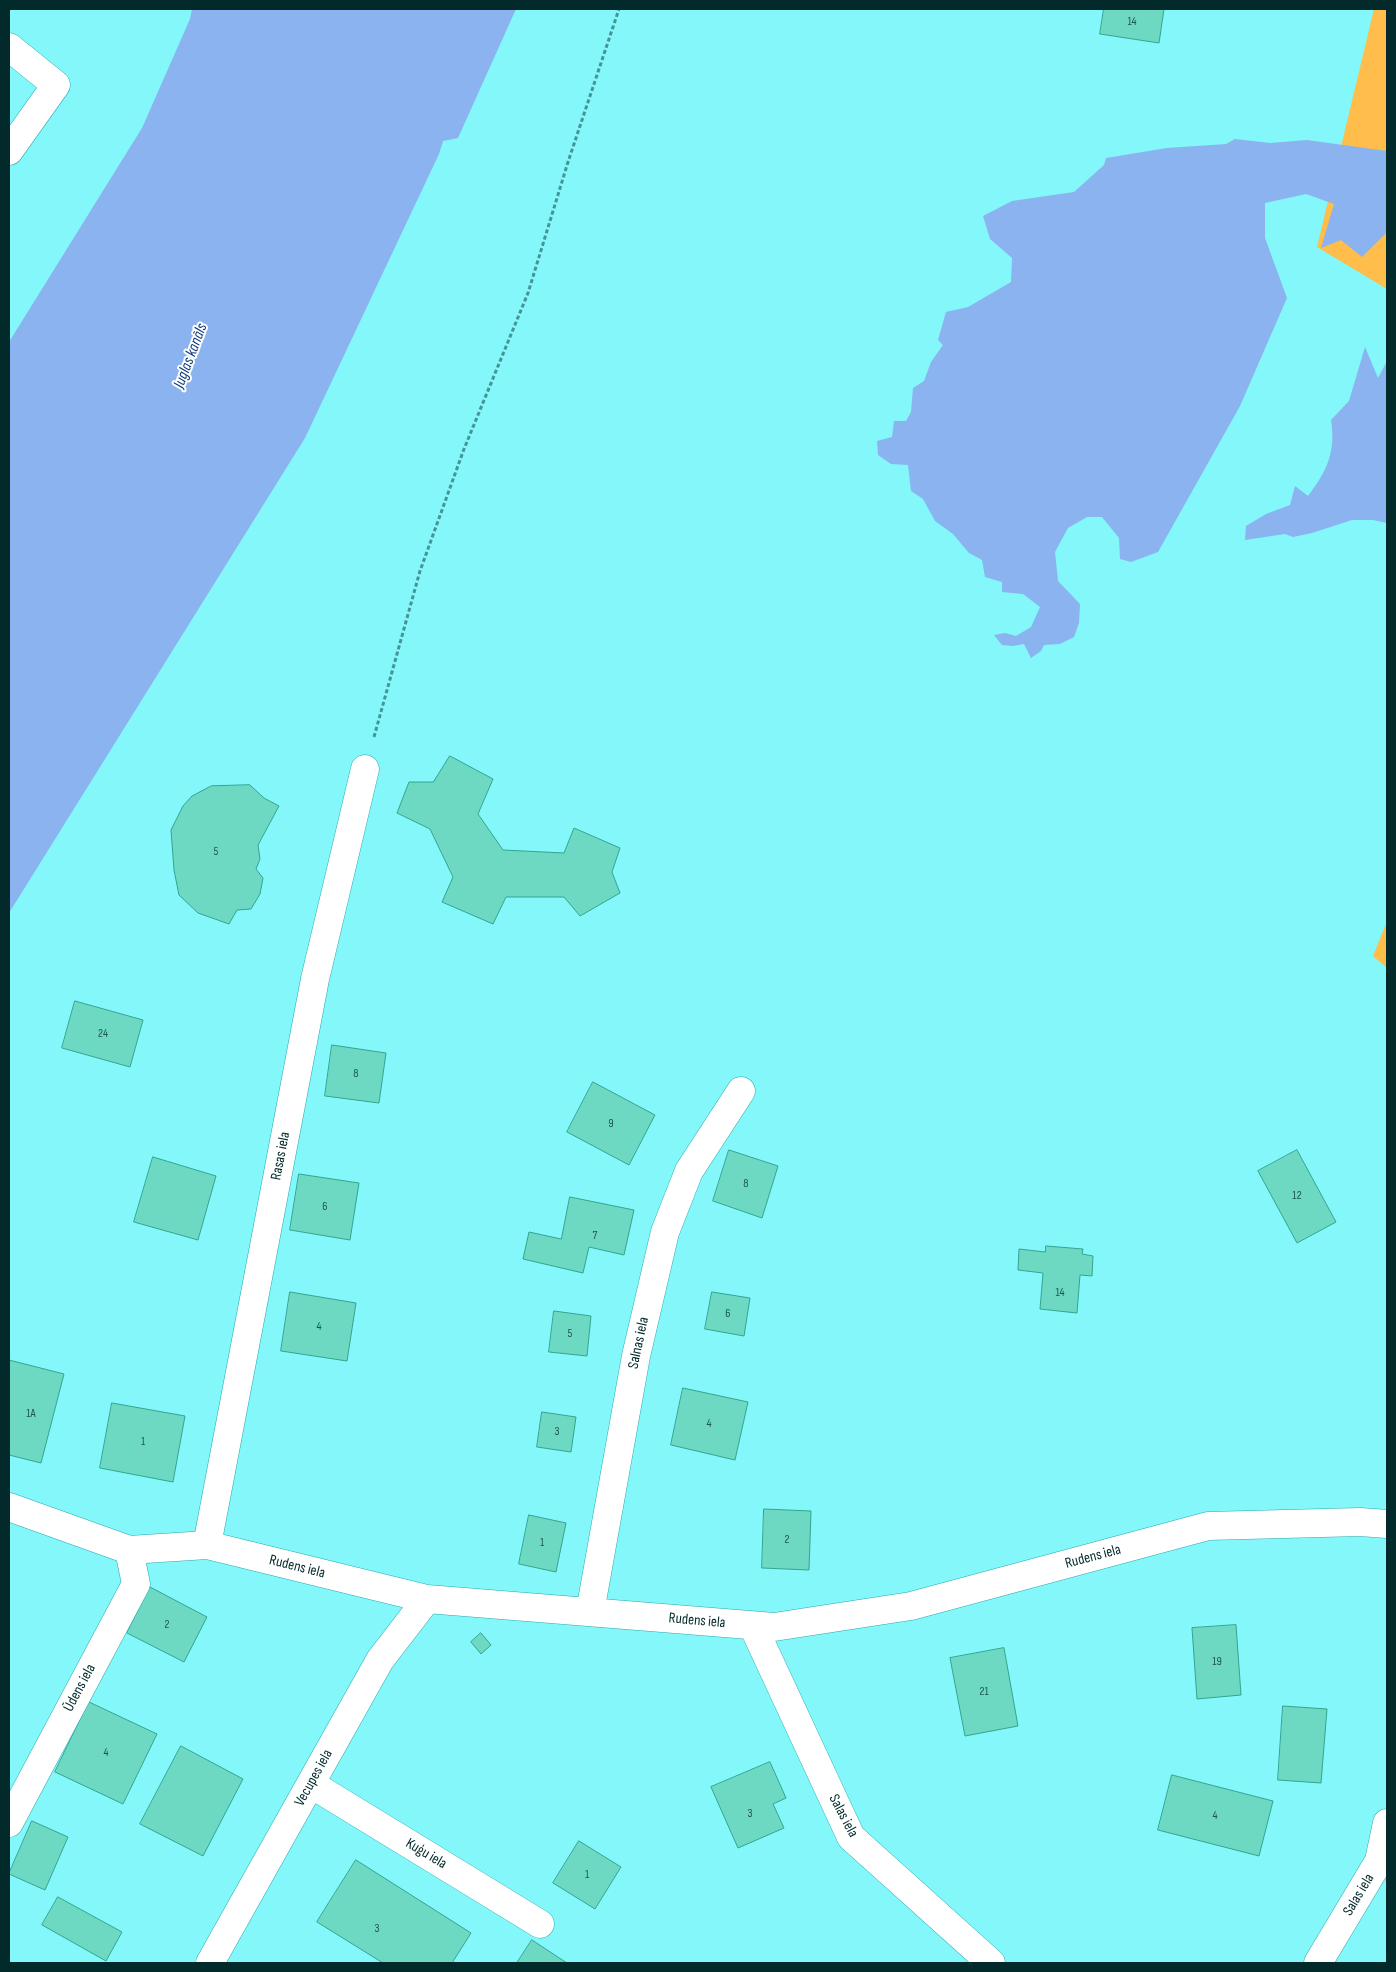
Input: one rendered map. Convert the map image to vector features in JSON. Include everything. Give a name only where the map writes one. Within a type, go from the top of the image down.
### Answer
[{"type":"street","points":[[9,47],[56,85],[9,151]]},
{"type":"street","name":"Rasas iela","points":[[207,1545],[314,979],[365,769]]},
{"type":"street","name":"Salnas iela","points":[[590,1612],[636,1356],[665,1232],[689,1171],[741,1091]]},
{"type":"street","name":"Rudens iela","points":[[9,1507],[129,1550],[207,1545],[427,1599],[774,1627],[911,1606],[1208,1526],[1360,1522],[1387,1524]]},
{"type":"street","name":"Ūdens iela","points":[[9,1822],[136,1584],[129,1550]]},
{"type":"street","name":"Vecupes iela","points":[[210,1963],[380,1660],[427,1599]]},
{"type":"street","name":"Salas iela","points":[[752,1626],[851,1837],[991,1963]]},
{"type":"street","name":"Kuģu iela","points":[[311,1784],[540,1924]]},
{"type":"street","name":"Salas iela","points":[[1318,1963],[1379,1861],[1387,1823]]},
{"type":"path","points":[[365,769],[420,571],[464,448],[528,293],[568,162],[619,9]]},
{"type":"shaded area","points":[[1374,9],[1387,9],[1387,289],[1317,247]]},
{"type":"shaded area","points":[[1387,921],[1387,968],[1373,956]]},
{"type":"water","name":"Juglas kanāls","points":[[192,9],[516,9],[458,138],[443,141],[439,154],[305,438],[9,913],[9,342],[142,128],[190,19]]},
{"type":"water","points":[[1235,139],[1270,143],[1307,140],[1387,151],[1387,232],[1362,257],[1341,240],[1321,248],[1334,204],[1306,194],[1265,203],[1265,238],[1287,298],[1240,406],[1158,552],[1131,562],[1120,559],[1119,538],[1102,517],[1087,517],[1068,528],[1055,552],[1058,581],[1080,604],[1079,623],[1074,637],[1060,644],[1044,645],[1041,651],[1031,658],[1024,644],[1002,645],[994,635],[1005,633],[1016,636],[1031,627],[1040,607],[1023,594],[1002,592],[1002,582],[985,577],[982,560],[969,553],[953,534],[935,521],[923,499],[911,491],[908,465],[891,464],[878,455],[877,441],[892,437],[894,421],[906,421],[911,412],[913,388],[924,381],[931,362],[943,345],[938,340],[946,312],[968,307],[1011,282],[1012,258],[990,239],[983,216],[1012,201],[1074,192],[1104,165],[1106,158],[1167,148],[1226,144]]},
{"type":"water","points":[[1387,339],[1387,523],[1373,520],[1352,520],[1293,537],[1285,534],[1245,540],[1246,526],[1266,514],[1290,505],[1295,486],[1308,496],[1315,487],[1325,469],[1331,452],[1331,420],[1349,401],[1365,347],[1378,378],[1386,363]]},
{"type":"building","points":[[1104,9],[1164,9],[1159,43],[1100,34]]},
{"type":"building","points":[[450,756],[493,779],[478,814],[503,850],[564,853],[574,828],[620,848],[612,872],[620,893],[580,916],[564,897],[506,897],[493,924],[442,902],[453,877],[430,829],[397,813],[409,782],[433,782]]},
{"type":"building","points":[[250,785],[264,798],[279,806],[258,845],[260,859],[256,869],[263,878],[260,894],[251,909],[237,910],[229,924],[198,913],[179,895],[174,870],[171,830],[183,806],[192,796],[211,786]]},
{"type":"building","points":[[75,1001],[143,1020],[130,1067],[62,1048]]},
{"type":"building","points":[[332,1045],[386,1053],[379,1103],[325,1096]]},
{"type":"building","points":[[593,1082],[655,1115],[629,1165],[567,1132]]},
{"type":"building","points":[[729,1150],[778,1166],[762,1218],[713,1201]]},
{"type":"building","points":[[1297,1150],[1336,1222],[1297,1243],[1258,1171]]},
{"type":"building","points":[[153,1157],[216,1176],[198,1240],[134,1222]]},
{"type":"building","points":[[299,1174],[359,1183],[350,1240],[290,1230]]},
{"type":"building","points":[[570,1197],[634,1210],[624,1255],[589,1247],[583,1273],[523,1259],[529,1232],[561,1239]]},
{"type":"building","points":[[1046,1246],[1083,1249],[1082,1254],[1093,1256],[1092,1276],[1080,1275],[1077,1313],[1040,1309],[1043,1273],[1018,1270],[1019,1249],[1045,1252]]},
{"type":"building","points":[[290,1292],[356,1303],[347,1361],[281,1351]]},
{"type":"building","points":[[712,1292],[750,1298],[744,1336],[705,1329]]},
{"type":"building","points":[[554,1311],[591,1316],[587,1356],[549,1352]]},
{"type":"building","points":[[9,1360],[64,1374],[41,1463],[9,1455]]},
{"type":"building","points":[[683,1388],[748,1402],[735,1460],[671,1445]]},
{"type":"building","points":[[112,1403],[185,1416],[173,1482],[100,1468]]},
{"type":"building","points":[[542,1412],[576,1417],[571,1452],[537,1447]]},
{"type":"building","points":[[764,1509],[811,1511],[809,1570],[762,1568]]},
{"type":"building","points":[[529,1515],[566,1523],[556,1572],[519,1564]]},
{"type":"building","points":[[150,1587],[207,1617],[184,1662],[127,1633]]},
{"type":"building","points":[[1236,1625],[1241,1695],[1197,1699],[1192,1628]]},
{"type":"building","points":[[481,1633],[491,1645],[481,1654],[471,1642]]},
{"type":"building","points":[[1004,1648],[1018,1726],[965,1736],[950,1658]]},
{"type":"building","points":[[89,1702],[157,1734],[123,1804],[55,1772]]},
{"type":"building","points":[[1283,1706],[1327,1709],[1321,1783],[1278,1780]]},
{"type":"building","points":[[181,1746],[243,1779],[203,1856],[140,1824]]},
{"type":"building","points":[[770,1762],[786,1798],[773,1804],[784,1828],[738,1848],[711,1787]]},
{"type":"building","points":[[1172,1775],[1273,1801],[1259,1856],[1158,1830]]},
{"type":"building","points":[[32,1821],[68,1837],[45,1890],[9,1874]]},
{"type":"building","points":[[579,1841],[621,1867],[595,1909],[553,1883]]},
{"type":"building","points":[[356,1860],[471,1933],[452,1963],[383,1963],[317,1922]]},
{"type":"building","points":[[58,1897],[122,1932],[106,1961],[42,1925]]},
{"type":"building","points":[[532,1940],[567,1963],[517,1963]]}]
